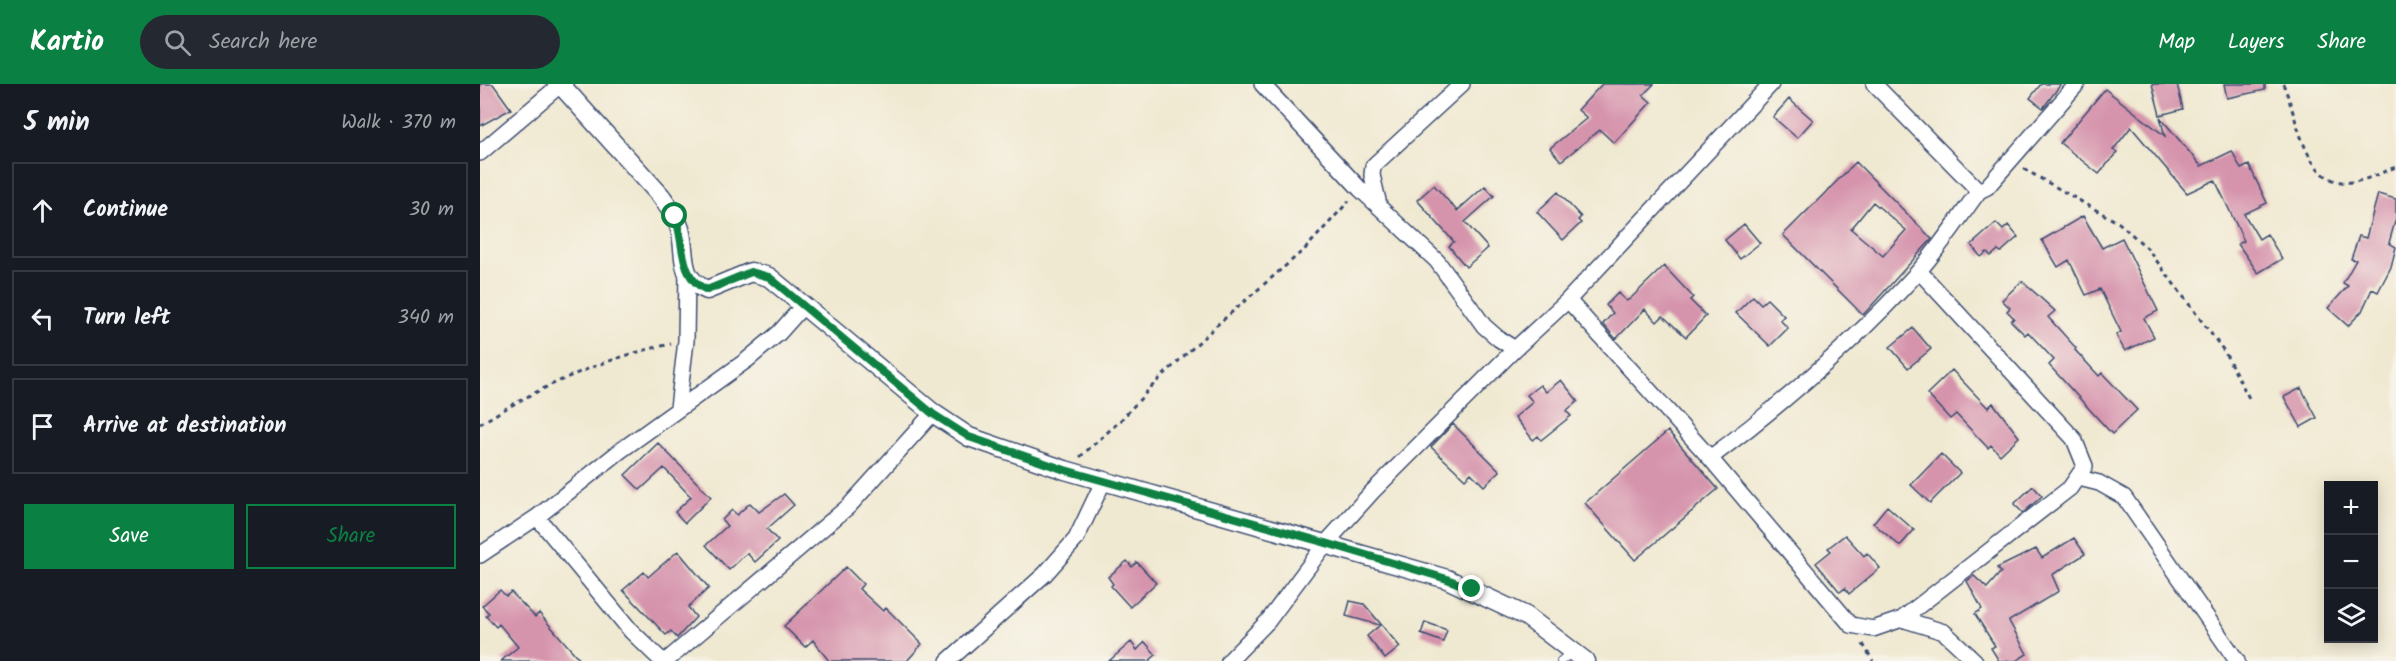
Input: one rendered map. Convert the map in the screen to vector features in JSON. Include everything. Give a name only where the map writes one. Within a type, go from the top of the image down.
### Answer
[{"type":"street","points":[[480,153],[560,84],[661,196],[675,216],[680,230],[687,273],[686,340],[678,408]]},
{"type":"street","points":[[1262,84],[1360,189],[1437,261],[1485,326],[1515,349]]},
{"type":"street","points":[[1379,205],[1373,166],[1462,84]]},
{"type":"street","points":[[1229,661],[1268,621],[1326,543],[1372,492],[1515,349],[1568,300],[1771,84]]},
{"type":"street","points":[[1874,84],[1979,191]]},
{"type":"street","points":[[1710,458],[1804,383],[1918,271],[1979,191],[1987,187],[2077,84]]},
{"type":"street","points":[[1568,300],[1710,458],[1851,625],[1873,629],[1902,619],[2079,478],[2085,466],[2074,439],[1918,271]]},
{"type":"street","points":[[687,273],[696,285],[707,290],[751,272],[769,277],[933,414],[969,437],[1065,470],[1447,579],[1526,616],[1574,657]]},
{"type":"street","points":[[480,555],[537,517],[678,408],[747,360],[779,333],[802,306]]},
{"type":"street","points":[[537,517],[632,631],[664,661],[849,506],[933,414]]},
{"type":"street","points":[[2079,478],[2099,483],[2124,496],[2237,661]]},
{"type":"street","points":[[948,661],[1045,574],[1076,539],[1104,480]]},
{"type":"street","points":[[1902,619],[1944,632],[1975,661]]},
{"type":"path","points":[[2283,84],[2311,162],[2324,176],[2351,183],[2396,167]]},
{"type":"path","points":[[2009,160],[2119,223],[2147,248],[2224,351],[2250,400]]},
{"type":"path","points":[[1065,470],[1120,421],[1154,384],[1216,325],[1306,248],[1360,189]]},
{"type":"path","points":[[480,424],[549,386],[623,354],[686,340]]},
{"type":"building","points":[[480,84],[493,84],[511,109],[480,126]]},
{"type":"building","points":[[1602,84],[1654,84],[1643,95],[1651,102],[1614,143],[1600,130],[1561,161],[1550,148],[1587,118],[1578,110]]},
{"type":"building","points":[[2041,84],[2061,84],[2043,108],[2030,98]]},
{"type":"building","points":[[2152,84],[2177,84],[2183,109],[2160,115]]},
{"type":"building","points":[[2224,84],[2265,84],[2265,90],[2227,98]]},
{"type":"building","points":[[2105,89],[2165,136],[2160,117],[2201,166],[2232,151],[2241,169],[2249,165],[2267,203],[2244,214],[2259,239],[2267,234],[2282,259],[2258,273],[2238,244],[2244,241],[2215,180],[2187,193],[2131,127],[2113,150],[2117,152],[2099,174],[2060,143]]},
{"type":"building","points":[[1789,99],[1813,120],[1797,138],[1773,117]]},
{"type":"building","points":[[1856,162],[1932,239],[1863,315],[1783,235]],"holes":[[[1873,202],[1906,230],[1883,256],[1851,229]]]},
{"type":"building","points":[[1434,185],[1457,211],[1485,186],[1494,196],[1465,222],[1488,248],[1466,267],[1449,246],[1454,242],[1417,200]]},
{"type":"building","points":[[1558,192],[1581,217],[1578,220],[1581,223],[1563,240],[1537,212]]},
{"type":"building","points":[[2378,194],[2396,199],[2396,218],[2389,243],[2396,247],[2391,267],[2378,292],[2372,289],[2362,311],[2348,326],[2328,308],[2348,286],[2343,283],[2356,260],[2351,259],[2359,236],[2366,238]]},
{"type":"building","points":[[2083,216],[2102,248],[2122,238],[2158,311],[2144,318],[2154,337],[2125,351],[2116,335],[2121,332],[2100,289],[2086,295],[2069,260],[2058,267],[2042,240]]},
{"type":"building","points":[[1996,223],[2003,230],[2008,225],[2018,237],[2001,252],[1998,250],[1991,256],[1987,252],[1981,257],[1971,245]]},
{"type":"building","points":[[1744,224],[1760,243],[1740,259],[1725,240]]},
{"type":"building","points":[[1664,266],[1693,297],[1690,300],[1706,316],[1686,337],[1663,316],[1657,322],[1645,309],[1616,339],[1603,324],[1613,313],[1606,305],[1618,293],[1626,301],[1630,299]]},
{"type":"building","points":[[2022,281],[2055,311],[2048,317],[2076,348],[2075,350],[2099,376],[2102,373],[2137,410],[2112,434],[2049,365],[2054,360],[2028,332],[2025,335],[2011,321],[2014,318],[2007,311],[2010,308],[2002,300]]},
{"type":"building","points":[[1753,296],[1761,304],[1767,299],[1784,316],[1780,320],[1788,328],[1770,346],[1736,313]]},
{"type":"building","points":[[1913,328],[1931,349],[1908,368],[1890,347]]},
{"type":"building","points":[[1952,370],[1988,408],[1993,403],[2019,437],[2000,455],[1991,445],[1988,448],[1956,414],[1950,419],[1927,394]]},
{"type":"building","points":[[1561,380],[1578,401],[1566,411],[1571,416],[1541,440],[1538,436],[1533,440],[1515,417],[1533,402],[1527,395],[1540,385],[1546,392]]},
{"type":"building","points":[[2301,388],[2317,418],[2301,427],[2284,397]]},
{"type":"building","points":[[1453,424],[1500,471],[1484,486],[1471,473],[1465,479],[1431,447]]},
{"type":"building","points":[[1668,431],[1718,489],[1635,560],[1585,503]]},
{"type":"building","points":[[658,443],[711,497],[685,523],[675,512],[691,497],[664,468],[640,490],[625,475]]},
{"type":"building","points":[[1941,454],[1960,473],[1930,503],[1911,485]]},
{"type":"building","points":[[2033,486],[2042,496],[2023,513],[2014,504]]},
{"type":"building","points":[[784,494],[794,505],[767,529],[778,541],[755,562],[747,553],[729,570],[706,545],[727,526],[722,520],[732,510],[737,515],[750,503],[759,512]]},
{"type":"building","points":[[1887,506],[1914,530],[1900,546],[1873,523]]},
{"type":"building","points":[[1845,535],[1864,556],[1867,553],[1880,568],[1849,594],[1845,588],[1840,592],[1816,563],[1831,551],[1828,548]]},
{"type":"building","points":[[2074,538],[2085,554],[2052,575],[2059,591],[2009,621],[2027,654],[2016,661],[1999,661],[1991,648],[1995,646],[1975,614],[1982,609],[1967,581],[1974,576],[1987,588],[2001,572],[1997,568],[2036,549],[2042,558]]},
{"type":"building","points":[[678,551],[709,588],[688,607],[696,617],[677,638],[671,631],[666,635],[623,590],[644,572],[648,577]]},
{"type":"building","points":[[1127,561],[1132,567],[1137,562],[1156,583],[1130,607],[1111,586],[1113,584],[1108,577]]},
{"type":"building","points":[[846,567],[863,584],[859,589],[883,611],[886,608],[922,644],[907,661],[829,661],[813,640],[805,647],[784,626]]},
{"type":"building","points":[[500,590],[506,596],[511,592],[535,617],[539,613],[581,661],[501,661],[518,647],[499,624],[496,627],[486,616],[489,613],[482,606]]},
{"type":"building","points":[[1350,601],[1364,604],[1400,647],[1385,659],[1367,636],[1380,625],[1346,616]]},
{"type":"building","points":[[1425,622],[1447,630],[1443,642],[1421,634]]},
{"type":"building","points":[[1131,642],[1137,650],[1145,642],[1156,655],[1149,661],[1109,661]]},
{"type":"route","points":[[675,216],[680,230],[687,273],[696,285],[707,290],[751,272],[769,277],[933,414],[969,437],[1065,470],[1312,541],[1326,543],[1447,579],[1472,589]]}]
